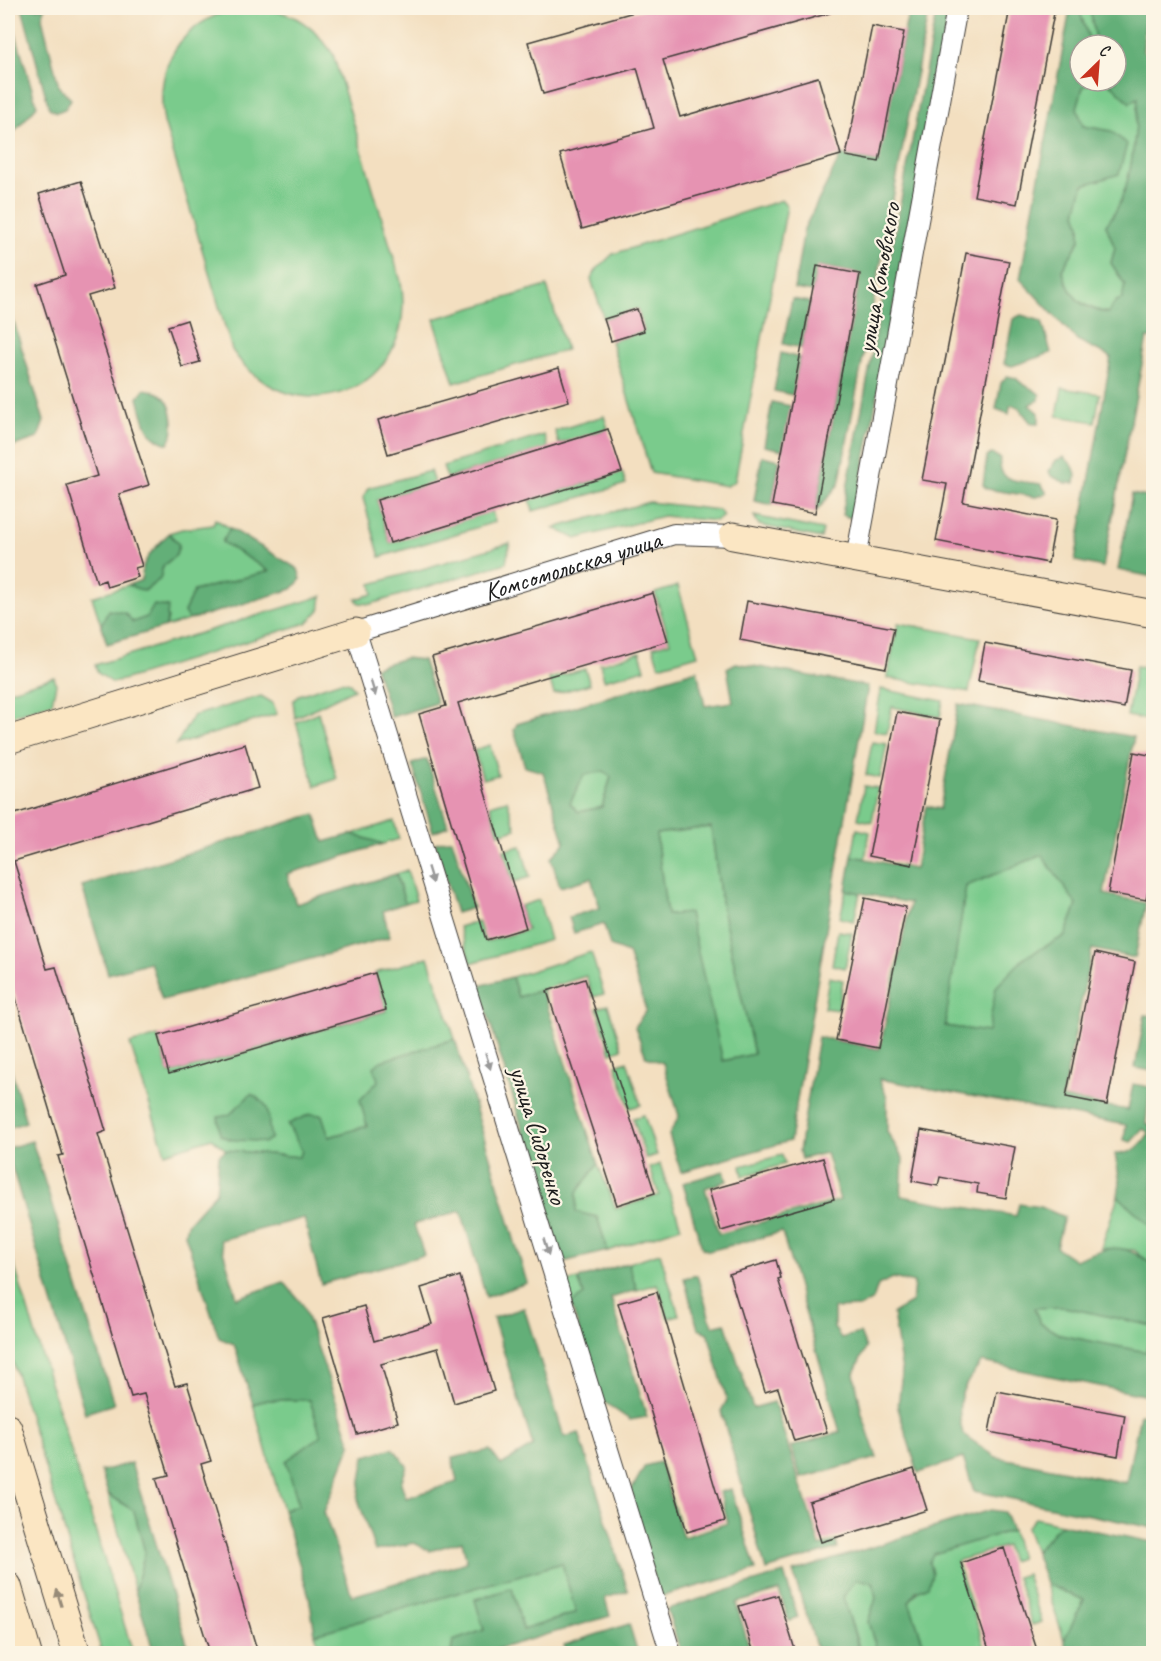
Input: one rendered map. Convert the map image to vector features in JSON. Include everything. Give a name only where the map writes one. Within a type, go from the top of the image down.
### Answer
[{"type":"street","name":"улица Котовского","points":[[856,559],[957,8]]},
{"type":"street","name":"Комсомольская улица","points":[[8,740],[674,534],[734,536],[1154,614]]},
{"type":"street","name":"улица Сидоренко","points":[[356,632],[671,1653]]},
{"type":"street","points":[[10,1445],[76,1653]]},
{"type":"street","points":[[8,1586],[28,1653]]},
{"type":"green space","points":[[8,8],[37,106],[8,139]]},
{"type":"green space","points":[[22,8],[45,8],[42,18],[59,87],[71,99],[65,109],[57,112],[49,108]]},
{"type":"green space","points":[[236,8],[267,9],[292,16],[313,30],[333,54],[401,282],[402,320],[391,351],[372,375],[347,391],[318,397],[287,393],[258,377],[232,350],[164,122],[163,82],[175,49],[200,24]]},
{"type":"green space","points":[[909,8],[929,8],[839,484],[815,513],[860,274],[818,266],[812,292],[794,289],[804,229],[841,155],[878,162]]},
{"type":"green space","points":[[937,8],[950,8],[854,519],[842,515]]},
{"type":"green space","points":[[1071,8],[1090,8],[1094,33],[1087,33],[1079,9],[1070,10]]},
{"type":"green space","points":[[1090,8],[1146,8],[1143,51],[1154,59],[1153,338],[1147,338],[1103,567],[1075,561],[1111,357],[1077,340],[1020,279],[1070,10],[1079,9],[1087,33],[1068,33],[1068,93],[1081,93],[1077,108],[1083,126],[1111,131],[1127,144],[1119,174],[1083,185],[1076,213],[1080,225],[1080,240],[1062,270],[1073,295],[1090,308],[1108,313],[1116,301],[1122,299],[1125,285],[1111,263],[1115,248],[1106,225],[1122,198],[1127,182],[1134,148],[1138,98],[1130,103],[1120,93],[1128,93],[1128,33],[1094,33]]},
{"type":"green space","points":[[1081,93],[1128,93],[1138,97],[1134,147],[1127,182],[1122,198],[1106,225],[1115,248],[1111,263],[1125,285],[1122,300],[1109,313],[1091,308],[1078,300],[1069,288],[1062,270],[1080,240],[1080,225],[1076,213],[1083,185],[1119,174],[1111,131],[1083,126],[1077,108]]},
{"type":"green space","points":[[782,200],[787,206],[735,481],[727,486],[651,473],[611,341],[644,331],[637,309],[604,319],[591,279],[597,269],[613,254]]},
{"type":"green space","points":[[547,286],[566,350],[454,383],[434,319]]},
{"type":"green space","points":[[792,299],[810,302],[802,348],[783,344]]},
{"type":"green space","points":[[8,303],[44,421],[38,438],[8,448]]},
{"type":"green space","points":[[1021,315],[1042,321],[1051,353],[1012,366],[1004,364],[1013,319]]},
{"type":"green space","points":[[781,353],[800,358],[793,395],[774,391]]},
{"type":"green space","points":[[1007,376],[1016,378],[1040,395],[1039,400],[1029,405],[1039,413],[1039,423],[1031,423],[1019,408],[1013,405],[1010,406],[1009,414],[996,409],[1001,383]]},
{"type":"green space","points":[[1062,388],[1100,394],[1095,422],[1057,416]]},
{"type":"green space","points":[[144,389],[161,394],[168,403],[173,428],[168,444],[154,437],[147,427],[138,398]]},
{"type":"green space","points":[[772,402],[791,406],[783,450],[764,446]]},
{"type":"green space","points":[[604,416],[608,429],[559,444],[555,431]]},
{"type":"green space","points":[[544,435],[548,448],[447,478],[443,466]]},
{"type":"green space","points":[[992,454],[1000,458],[1002,473],[1006,477],[1041,484],[1047,493],[1036,497],[987,489],[983,485],[987,456]]},
{"type":"green space","points":[[762,456],[780,460],[772,505],[754,501]]},
{"type":"green space","points":[[1064,457],[1074,469],[1075,483],[1066,483],[1051,476],[1049,471],[1056,460]]},
{"type":"green space","points":[[430,471],[434,483],[377,500],[390,543],[492,511],[495,522],[380,557],[363,498],[368,488]]},
{"type":"green space","points":[[622,472],[626,484],[533,511],[530,500]]},
{"type":"green space","points":[[1132,494],[1153,498],[1153,577],[1118,570]]},
{"type":"green space","points":[[649,502],[719,510],[723,516],[717,521],[663,516],[576,539],[554,528]]},
{"type":"green space","points":[[754,516],[823,530],[821,538],[759,525]]},
{"type":"green space","points":[[215,519],[230,528],[222,542],[270,571],[194,591],[184,612],[189,620],[166,627],[168,618],[147,617],[133,622],[109,610],[101,625],[92,597],[128,585],[145,591],[160,579],[163,566],[176,555],[179,545],[169,533],[213,525]]},
{"type":"green space","points":[[230,528],[298,569],[301,579],[292,589],[189,620],[184,612],[194,591],[269,571],[222,542]]},
{"type":"green space","points":[[169,533],[179,545],[176,555],[163,566],[160,579],[144,591],[128,585],[142,580],[146,560]]},
{"type":"green space","points":[[510,543],[506,563],[371,604],[359,603],[356,599],[373,594],[371,584]]},
{"type":"green space","points":[[678,586],[698,655],[659,666],[653,647],[670,642],[655,593]]},
{"type":"green space","points":[[322,596],[320,610],[307,623],[113,683],[98,673],[95,665]]},
{"type":"green space","points":[[154,605],[168,607],[166,627],[107,644],[101,625],[109,610],[125,613],[133,622],[147,617]]},
{"type":"green space","points":[[898,623],[980,638],[969,692],[887,678]]},
{"type":"green space","points":[[640,652],[645,669],[604,680],[600,664]]},
{"type":"green space","points":[[405,658],[423,660],[437,703],[391,717],[375,667]]},
{"type":"green space","points":[[736,663],[868,686],[790,1141],[681,1172],[669,1135],[679,1116],[663,1063],[646,1057],[635,1027],[646,1010],[628,953],[610,946],[604,924],[574,933],[569,917],[600,908],[591,878],[560,887],[551,858],[565,843],[543,772],[525,767],[514,730],[517,724],[697,670],[705,706],[733,702],[727,668]],"holes":[[[604,771],[611,777],[602,807],[578,812],[570,803],[584,775]],[[711,827],[722,908],[754,1054],[723,1061],[689,913],[667,915],[656,834]]]},
{"type":"green space","points":[[1136,666],[1153,669],[1153,721],[1127,716]]},
{"type":"green space","points":[[585,669],[590,684],[554,694],[549,679]]},
{"type":"green space","points":[[54,677],[56,684],[52,703],[8,717],[8,691]]},
{"type":"green space","points":[[341,681],[350,683],[354,689],[295,718],[293,701],[299,695]]},
{"type":"green space","points":[[881,689],[943,701],[940,717],[892,707],[887,733],[874,731]]},
{"type":"green space","points":[[261,696],[273,703],[277,714],[176,745],[193,716]]},
{"type":"green space","points":[[958,704],[1134,737],[1104,894],[1146,903],[1135,958],[1092,949],[1062,1098],[1128,1110],[1133,1084],[1150,1087],[1146,1123],[1153,1127],[1153,1228],[1118,1196],[1120,1182],[1115,1154],[1126,1153],[1139,1146],[1149,1133],[1143,1129],[1131,1142],[1124,1140],[1126,1125],[879,1079],[887,1097],[887,1132],[903,1158],[901,1196],[1016,1216],[1019,1204],[1041,1207],[1064,1217],[1056,1247],[1075,1260],[1116,1248],[1133,1252],[1153,1265],[1153,1326],[1064,1307],[1034,1308],[1040,1323],[1060,1335],[1146,1352],[1149,1341],[1153,1342],[1153,1397],[982,1362],[964,1388],[960,1413],[963,1434],[996,1457],[1126,1483],[1140,1414],[1153,1417],[1153,1528],[974,1491],[963,1458],[918,1473],[898,1408],[902,1371],[893,1313],[912,1302],[914,1283],[893,1278],[878,1285],[873,1300],[860,1307],[834,1308],[834,1328],[841,1338],[860,1333],[866,1348],[854,1373],[862,1414],[877,1458],[801,1478],[791,1447],[840,1432],[782,1232],[709,1251],[702,1248],[683,1183],[724,1171],[727,1181],[705,1188],[719,1234],[840,1200],[826,1153],[801,1159],[799,1151],[818,1037],[880,1049],[910,903],[846,890],[852,856],[915,869],[926,806],[940,809]],"holes":[[[1042,855],[1077,905],[1065,936],[1025,957],[996,987],[988,1032],[945,1026],[966,886]]]},
{"type":"green space","points":[[318,712],[337,779],[315,786],[296,722]]},
{"type":"green space","points":[[872,742],[887,744],[880,778],[866,775]]},
{"type":"green space","points":[[490,745],[498,775],[483,779],[474,750]]},
{"type":"green space","points":[[427,759],[448,826],[433,832],[412,764]]},
{"type":"green space","points":[[604,771],[611,776],[602,807],[578,812],[570,803],[584,775]]},
{"type":"green space","points":[[864,786],[878,788],[872,822],[858,819]]},
{"type":"green space","points":[[507,800],[516,829],[499,834],[490,805]]},
{"type":"green space","points":[[315,814],[324,842],[352,834],[383,844],[287,874],[296,904],[396,874],[405,903],[383,911],[390,937],[162,1000],[150,962],[108,974],[82,886]]},
{"type":"green space","points":[[394,821],[399,839],[383,844],[352,834]]},
{"type":"green space","points":[[711,827],[722,908],[754,1054],[722,1061],[689,913],[667,916],[656,834]]},
{"type":"green space","points":[[857,829],[870,832],[865,859],[852,856]]},
{"type":"green space","points":[[452,839],[473,908],[456,913],[435,843]]},
{"type":"green space","points":[[521,846],[530,877],[513,882],[504,850]]},
{"type":"green space","points":[[1042,855],[1077,905],[1065,936],[1025,957],[988,1032],[944,1026],[966,886]]},
{"type":"green space","points":[[407,870],[416,900],[405,903],[396,874]]},
{"type":"green space","points":[[846,890],[860,893],[854,921],[840,918]]},
{"type":"green space","points":[[539,900],[550,940],[471,963],[459,927],[478,921],[485,942],[527,930],[520,906]]},
{"type":"green space","points":[[838,931],[852,933],[845,968],[832,965]]},
{"type":"green space","points":[[591,952],[604,994],[593,997],[586,976],[518,997],[512,977]]},
{"type":"green space","points":[[428,957],[455,1039],[426,1048],[378,1081],[367,1126],[329,1137],[288,1125],[302,1151],[299,1157],[226,1150],[212,1138],[165,1153],[130,1044],[158,1036],[169,1074],[386,1011],[375,973]]},
{"type":"green space","points":[[512,977],[518,997],[542,990],[598,1164],[577,1192],[576,1212],[597,1217],[608,1251],[563,1262],[479,986]]},
{"type":"green space","points":[[829,977],[843,980],[838,1010],[824,1008]]},
{"type":"green space","points":[[608,1005],[622,1049],[611,1053],[597,1008]]},
{"type":"green space","points":[[1145,1015],[1153,1016],[1153,1071],[1135,1068]]},
{"type":"green space","points":[[455,1039],[527,1283],[486,1297],[461,1211],[414,1224],[424,1255],[321,1284],[304,1218],[220,1240],[237,1298],[284,1282],[303,1305],[351,1444],[324,1512],[352,1596],[467,1562],[462,1541],[430,1551],[414,1543],[375,1551],[358,1499],[365,1456],[393,1448],[407,1466],[401,1483],[406,1498],[457,1482],[452,1458],[490,1450],[501,1465],[533,1446],[493,1318],[524,1308],[564,1437],[579,1433],[628,1591],[605,1598],[610,1616],[484,1653],[451,1653],[453,1641],[484,1630],[475,1600],[512,1588],[523,1630],[576,1613],[562,1563],[315,1634],[309,1596],[283,1510],[299,1505],[286,1461],[321,1436],[310,1400],[267,1400],[253,1404],[234,1344],[219,1338],[185,1234],[187,1224],[216,1192],[219,1155],[226,1150],[299,1157],[302,1151],[288,1124],[310,1114],[322,1115],[329,1137],[367,1126],[360,1100],[378,1081],[374,1067],[381,1061]]},
{"type":"green space","points":[[627,1061],[641,1105],[630,1108],[616,1065]]},
{"type":"green space","points":[[10,1065],[26,1122],[8,1128],[8,1066]]},
{"type":"green space","points":[[251,1094],[267,1108],[271,1138],[264,1143],[231,1139],[220,1135],[218,1117],[229,1115]]},
{"type":"green space","points":[[644,1115],[657,1155],[646,1158],[633,1118]]},
{"type":"green space","points":[[32,1141],[114,1404],[85,1413],[8,1154],[8,1148]]},
{"type":"green space","points":[[782,1155],[785,1164],[743,1176],[741,1166]]},
{"type":"green space","points":[[598,1164],[616,1209],[659,1195],[650,1168],[660,1164],[681,1227],[608,1251],[597,1217],[576,1213],[577,1192]]},
{"type":"green space","points":[[1118,1196],[1153,1228],[1153,1265],[1134,1250],[1101,1248]]},
{"type":"green space","points":[[8,1245],[133,1653],[102,1653],[8,1347]]},
{"type":"green space","points":[[660,1253],[679,1315],[668,1318],[657,1284],[637,1290],[628,1263]]},
{"type":"green space","points":[[628,1263],[637,1290],[611,1298],[647,1417],[630,1420],[600,1399],[571,1304],[584,1295],[578,1279]]},
{"type":"green space","points":[[697,1275],[712,1326],[725,1323],[753,1408],[774,1402],[820,1546],[836,1541],[838,1548],[766,1570],[721,1411],[727,1400],[708,1333],[698,1329],[684,1278]]},
{"type":"green space","points":[[578,1279],[584,1295],[571,1304],[564,1283]]},
{"type":"green space","points":[[1034,1307],[1064,1307],[1145,1323],[1153,1326],[1153,1342],[1149,1341],[1146,1352],[1060,1335],[1040,1323]]},
{"type":"green space","points":[[267,1400],[310,1400],[321,1436],[286,1461],[299,1505],[283,1510],[253,1404]]},
{"type":"green space","points":[[660,1462],[683,1537],[728,1523],[720,1492],[731,1489],[756,1570],[659,1597],[629,1494],[645,1466]]},
{"type":"green space","points":[[131,1463],[190,1653],[154,1653],[135,1591],[145,1552],[134,1511],[108,1494],[101,1471]]},
{"type":"green space","points":[[108,1494],[134,1511],[145,1552],[135,1591]]},
{"type":"green space","points":[[990,1510],[1004,1512],[1012,1530],[933,1554],[929,1562],[932,1574],[928,1586],[916,1591],[909,1602],[927,1653],[878,1653],[868,1622],[876,1598],[873,1582],[856,1579],[843,1597],[860,1653],[818,1653],[793,1572]]},
{"type":"green space","points":[[1035,1518],[1061,1524],[1035,1552],[1026,1528]]},
{"type":"green space","points":[[1061,1524],[1153,1542],[1153,1653],[1068,1653],[1064,1640],[1084,1600],[1046,1584],[1035,1552]]},
{"type":"green space","points":[[1012,1530],[1020,1558],[1011,1561],[1006,1546],[957,1561],[987,1653],[927,1653],[909,1602],[932,1574],[928,1562],[933,1554]]},
{"type":"green space","points":[[562,1563],[576,1613],[522,1630],[512,1589],[475,1599],[484,1630],[453,1641],[451,1653],[321,1653],[315,1634]]},
{"type":"green space","points":[[784,1573],[798,1618],[789,1621],[779,1591],[736,1603],[751,1653],[681,1653],[667,1609]]},
{"type":"green space","points":[[1026,1574],[1042,1622],[1032,1625],[1017,1577]]},
{"type":"green space","points":[[855,1579],[873,1582],[876,1598],[868,1622],[878,1653],[861,1653],[843,1597]]},
{"type":"green space","points":[[1046,1584],[1084,1600],[1064,1640]]},
{"type":"green space","points":[[629,1624],[638,1653],[589,1653],[587,1650],[566,1653],[564,1645]]},
{"type":"building","points":[[648,8],[829,8],[830,13],[663,60],[680,117],[818,77],[841,155],[582,229],[560,154],[654,128],[637,68],[543,94],[528,42]]},
{"type":"building","points":[[1010,8],[1055,8],[1017,204],[974,196]]},
{"type":"building","points":[[872,26],[904,32],[879,162],[846,156]]},
{"type":"building","points":[[81,181],[115,288],[88,296],[149,485],[119,494],[142,566],[135,568],[138,577],[107,587],[105,580],[97,583],[67,485],[97,476],[37,284],[65,275],[39,194]]},
{"type":"building","points":[[966,253],[1009,261],[963,502],[1056,520],[1048,563],[936,541],[947,484],[922,480]]},
{"type":"building","points":[[817,266],[860,274],[815,513],[772,505]]},
{"type":"building","points":[[637,309],[644,331],[611,341],[604,319]]},
{"type":"building","points":[[187,320],[200,362],[182,367],[168,326]]},
{"type":"building","points":[[559,368],[569,401],[388,454],[378,420]]},
{"type":"building","points":[[608,429],[622,472],[390,543],[377,500]]},
{"type":"building","points":[[653,593],[668,641],[458,703],[526,928],[486,940],[419,714],[446,706],[432,657]]},
{"type":"building","points":[[747,601],[894,628],[886,668],[740,640]]},
{"type":"building","points":[[985,643],[1131,670],[1124,708],[978,681]]},
{"type":"building","points":[[897,712],[940,720],[912,865],[869,856]]},
{"type":"building","points":[[245,744],[258,788],[14,861],[47,969],[56,967],[106,1131],[98,1134],[175,1386],[187,1383],[211,1461],[201,1464],[258,1653],[210,1653],[156,1478],[169,1475],[144,1394],[131,1397],[58,1156],[63,1155],[8,972],[8,816]]},
{"type":"building","points":[[1134,752],[1154,756],[1154,863],[1146,900],[1108,893]]},
{"type":"building","points":[[865,898],[906,907],[878,1048],[836,1040]]},
{"type":"building","points":[[1095,953],[1135,962],[1107,1105],[1066,1097]]},
{"type":"building","points":[[375,973],[386,1010],[169,1074],[158,1036]]},
{"type":"building","points":[[585,979],[655,1193],[617,1205],[547,991]]},
{"type":"building","points":[[921,1130],[1015,1147],[1006,1198],[977,1193],[978,1184],[940,1177],[938,1186],[912,1181]]},
{"type":"building","points":[[823,1158],[834,1199],[721,1231],[709,1190]]},
{"type":"building","points":[[776,1260],[781,1278],[778,1279],[827,1432],[794,1441],[778,1388],[765,1392],[729,1274]]},
{"type":"building","points":[[460,1276],[494,1391],[454,1403],[438,1348],[381,1364],[398,1422],[357,1434],[323,1318],[364,1306],[374,1341],[432,1324],[421,1288]]},
{"type":"building","points":[[657,1292],[725,1521],[687,1532],[618,1303]]},
{"type":"building","points":[[997,1391],[1125,1415],[1118,1456],[989,1432]]},
{"type":"building","points":[[914,1469],[927,1510],[821,1542],[809,1502]]},
{"type":"building","points":[[1004,1548],[1038,1653],[990,1653],[961,1563]]},
{"type":"building","points":[[778,1595],[796,1653],[754,1653],[739,1606]]}]
